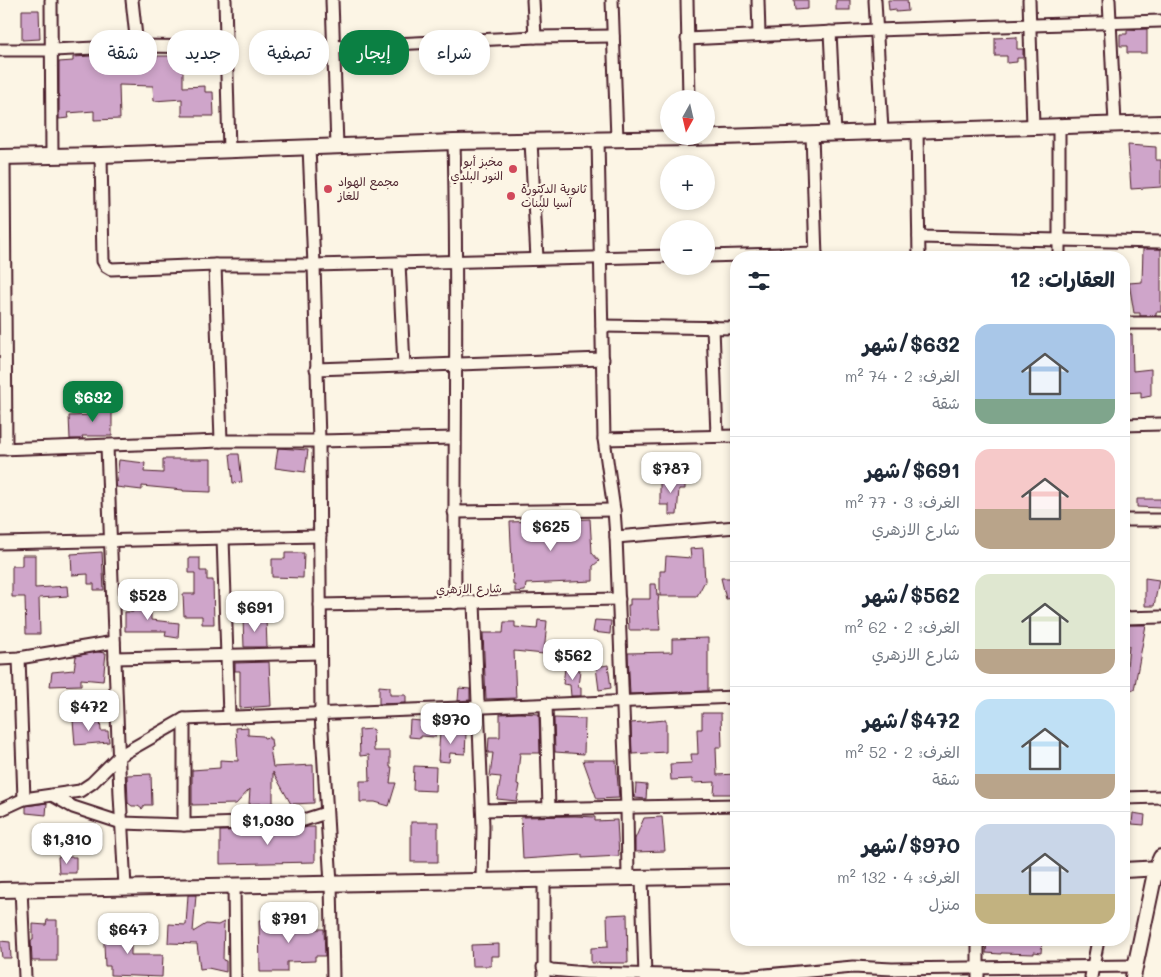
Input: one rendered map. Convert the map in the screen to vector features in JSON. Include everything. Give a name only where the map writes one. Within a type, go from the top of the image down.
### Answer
[{"type":"street","points":[[51,0],[52,156]]},
{"type":"street","points":[[132,0],[135,30]]},
{"type":"street","points":[[225,0],[225,30]]},
{"type":"street","points":[[332,0],[337,146]]},
{"type":"street","points":[[533,0],[534,37]]},
{"type":"street","points":[[612,0],[617,139]]},
{"type":"street","points":[[687,0],[689,90]]},
{"type":"street","points":[[758,0],[759,35]]},
{"type":"street","points":[[875,0],[882,131]]},
{"type":"street","points":[[1029,0],[1032,126]]},
{"type":"street","points":[[1109,0],[1115,124]]},
{"type":"street","points":[[688,39],[876,30],[1161,22]]},
{"type":"street","points":[[830,32],[835,133]]},
{"type":"street","points":[[334,47],[534,37],[613,36]]},
{"type":"street","points":[[0,50],[89,48]]},
{"type":"street","points":[[226,75],[229,151]]},
{"type":"street","points":[[715,136],[1161,123]]},
{"type":"street","points":[[1059,125],[1059,251]]},
{"type":"street","points":[[918,130],[919,251]]},
{"type":"street","points":[[812,134],[816,251]]},
{"type":"street","points":[[454,438],[221,441],[3,449],[2,157],[100,156],[454,142],[660,138]]},
{"type":"street","points":[[598,139],[604,439],[616,537],[627,808],[645,976]]},
{"type":"street","points":[[531,141],[538,259]]},
{"type":"street","points":[[454,142],[457,261],[454,438],[455,603]]},
{"type":"street","points":[[309,147],[319,441],[321,714],[331,884],[332,977]]},
{"type":"street","points":[[100,156],[103,261],[111,269],[215,265],[314,265],[660,256]]},
{"type":"street","points":[[919,237],[1161,242]]},
{"type":"street","points":[[715,256],[730,256]]},
{"type":"street","points":[[399,263],[404,366]]},
{"type":"street","points":[[215,265],[221,441]]},
{"type":"street","points":[[1130,323],[1161,323]]},
{"type":"street","points":[[602,326],[730,328]]},
{"type":"street","points":[[713,327],[717,436]]},
{"type":"street","points":[[316,369],[603,359]]},
{"type":"street","points":[[1130,425],[1161,424]]},
{"type":"street","points":[[604,439],[730,436]]},
{"type":"street","points":[[107,446],[125,887]]},
{"type":"street","points":[[454,512],[614,510]]},
{"type":"street","points":[[1130,520],[1161,520]]},
{"type":"street","points":[[616,537],[730,528]]},
{"type":"street","points":[[0,543],[320,536]]},
{"type":"street","points":[[223,538],[229,716]]},
{"type":"street","name":"شارع الازهري","points":[[320,605],[619,599]]},
{"type":"street","points":[[474,603],[480,707],[482,880]]},
{"type":"street","points":[[1130,618],[1161,616]]},
{"type":"street","points":[[0,659],[19,658],[114,642]]},
{"type":"street","points":[[116,658],[320,652]]},
{"type":"street","points":[[19,658],[24,799]]},
{"type":"street","points":[[0,810],[24,799],[80,791],[92,783],[119,756],[184,719],[730,697]]},
{"type":"street","points":[[546,704],[549,809]]},
{"type":"street","points":[[184,719],[184,825]]},
{"type":"street","points":[[52,796],[73,806],[122,823],[184,825],[237,822],[291,824],[326,813]]},
{"type":"street","points":[[1130,798],[1161,798]]},
{"type":"street","points":[[482,810],[730,805]]},
{"type":"street","points":[[544,879],[544,972],[552,970],[645,976],[744,977],[892,969],[978,972],[1134,972],[1159,865],[1130,869]]},
{"type":"street","points":[[0,890],[730,876]]},
{"type":"street","points":[[234,885],[235,977]]},
{"type":"street","points":[[21,889],[25,977]]},
{"type":"street","points":[[978,946],[978,972]]},
{"type":"street","points":[[1092,972],[1097,946]]},
{"type":"building","points":[[794,0],[808,0],[808,9],[795,10]]},
{"type":"building","points":[[836,0],[850,0],[850,10],[836,10]]},
{"type":"building","points":[[888,0],[907,0],[908,11],[896,12],[896,9],[889,10]]},
{"type":"building","points":[[22,10],[39,10],[40,39],[22,40]]},
{"type":"building","points":[[1147,29],[1147,53],[1127,53],[1127,46],[1120,46],[1120,34],[1127,34],[1127,30]]},
{"type":"building","points":[[1017,37],[1017,49],[1023,49],[1023,58],[1017,58],[1017,62],[1007,63],[1007,56],[995,56],[995,38]]},
{"type":"building","points":[[89,56],[89,75],[157,75],[157,56],[167,56],[167,75],[183,75],[183,87],[205,86],[205,92],[213,92],[214,116],[182,116],[182,99],[154,101],[153,86],[119,85],[120,119],[94,120],[94,111],[68,113],[69,118],[59,119],[59,62],[73,61],[73,57]]},
{"type":"building","points":[[1128,145],[1156,147],[1156,160],[1161,160],[1161,187],[1131,189]]},
{"type":"building","points":[[1143,249],[1161,249],[1161,312],[1156,312],[1156,316],[1140,316],[1140,313],[1134,313],[1130,283],[1142,282]]},
{"type":"building","points":[[1130,334],[1132,335],[1133,371],[1151,369],[1151,396],[1141,398],[1141,392],[1130,393]]},
{"type":"building","points":[[94,402],[112,402],[112,436],[82,436],[83,439],[70,439],[69,416],[94,415]]},
{"type":"building","points":[[278,448],[308,450],[305,472],[275,468]]},
{"type":"building","points":[[230,454],[239,454],[242,482],[233,483]]},
{"type":"building","points":[[163,459],[211,459],[211,492],[142,486],[142,490],[116,487],[119,460],[145,463],[144,472],[163,473]]},
{"type":"building","points":[[660,480],[685,480],[685,489],[679,489],[677,515],[669,515],[669,505],[660,505]]},
{"type":"building","points":[[1137,499],[1161,499],[1161,508],[1137,507]]},
{"type":"building","points":[[590,519],[592,553],[599,561],[593,566],[593,581],[526,584],[525,591],[515,592],[510,522]]},
{"type":"building","points":[[703,548],[705,581],[697,596],[660,596],[660,571],[665,571],[666,556],[691,558],[690,549]]},
{"type":"building","points":[[102,552],[104,590],[94,590],[94,584],[88,584],[88,574],[72,575],[71,554]]},
{"type":"building","points":[[285,553],[304,553],[303,578],[272,577],[272,559],[285,559]]},
{"type":"building","points":[[22,555],[35,555],[35,588],[67,586],[68,596],[39,598],[40,634],[26,634],[25,597],[12,597],[12,566],[22,566]]},
{"type":"building","points":[[189,558],[200,558],[200,571],[207,571],[207,580],[213,580],[214,624],[202,624],[202,616],[184,616],[183,594],[195,594],[195,573],[189,573]]},
{"type":"building","points":[[721,578],[730,578],[730,599],[726,599]]},
{"type":"building","points":[[1145,578],[1159,580],[1154,606],[1145,606]]},
{"type":"building","points":[[650,584],[656,584],[657,595],[659,595],[660,630],[629,630],[628,605],[630,605],[630,599],[650,599]]},
{"type":"building","points":[[133,599],[142,599],[142,608],[151,608],[151,620],[179,623],[178,638],[165,636],[166,631],[125,631],[125,612],[133,612]]},
{"type":"building","points":[[243,619],[266,619],[267,647],[244,647]]},
{"type":"building","points":[[538,620],[547,621],[544,654],[514,651],[516,698],[486,699],[483,633],[503,633],[504,622],[515,622],[515,627],[537,629]]},
{"type":"building","points":[[595,620],[611,621],[610,634],[593,632]]},
{"type":"building","points":[[1130,625],[1146,625],[1134,690],[1130,690]]},
{"type":"building","points":[[708,638],[708,691],[630,694],[628,653],[672,652],[672,639]]},
{"type":"building","points":[[97,652],[106,653],[103,681],[81,679],[81,685],[50,686],[52,672],[74,670],[76,656]]},
{"type":"building","points":[[269,662],[271,706],[240,708],[240,671],[235,671],[235,663]]},
{"type":"building","points":[[608,665],[611,688],[599,690],[596,667]]},
{"type":"building","points":[[565,668],[580,670],[578,687],[581,687],[581,696],[571,696],[570,685],[563,684]]},
{"type":"building","points":[[379,686],[390,687],[390,695],[406,695],[406,703],[379,704]]},
{"type":"building","points":[[459,688],[470,689],[470,700],[458,701]]},
{"type":"building","points":[[702,713],[721,713],[722,747],[716,747],[717,775],[730,774],[730,794],[714,794],[715,782],[692,783],[692,779],[671,780],[670,764],[692,763],[691,754],[698,754],[697,729],[702,729]]},
{"type":"building","points":[[500,714],[539,714],[540,753],[520,753],[517,784],[520,785],[517,801],[497,799],[501,777],[490,776],[493,753],[488,753],[489,737],[500,737]]},
{"type":"building","points":[[91,718],[92,721],[100,720],[101,731],[108,731],[109,742],[75,745],[73,720]]},
{"type":"building","points":[[554,718],[585,719],[584,754],[555,752]]},
{"type":"building","points":[[410,720],[432,722],[431,728],[436,728],[435,737],[409,737]]},
{"type":"building","points":[[666,720],[666,752],[632,754],[631,723]]},
{"type":"building","points":[[248,727],[248,735],[269,737],[271,739],[272,747],[270,748],[273,767],[313,765],[314,803],[291,804],[273,772],[273,803],[249,804],[250,789],[236,804],[192,805],[192,770],[220,768],[220,760],[238,761],[236,728]]},
{"type":"building","points":[[373,729],[374,751],[390,751],[390,767],[392,767],[390,783],[396,783],[389,806],[375,802],[360,802],[360,781],[370,781],[369,755],[360,756],[359,730]]},
{"type":"building","points":[[440,732],[466,734],[465,754],[450,753],[449,762],[438,761]]},
{"type":"building","points":[[583,760],[616,760],[619,798],[597,799]]},
{"type":"building","points":[[414,766],[436,767],[435,791],[413,790]]},
{"type":"building","points":[[151,774],[152,805],[145,805],[142,809],[138,806],[132,806],[128,803],[127,775]]},
{"type":"building","points":[[636,784],[647,785],[646,799],[635,798]]},
{"type":"building","points":[[47,803],[46,815],[26,813],[26,806]]},
{"type":"building","points":[[1133,813],[1145,815],[1144,825],[1132,824]]},
{"type":"building","points":[[521,817],[595,817],[595,821],[617,820],[619,856],[582,858],[582,855],[523,859]]},
{"type":"building","points":[[662,817],[665,851],[635,852],[635,839],[644,818]]},
{"type":"building","points":[[411,822],[438,822],[438,862],[411,862]]},
{"type":"building","points":[[315,827],[315,862],[220,864],[220,831],[291,831]]},
{"type":"building","points":[[58,857],[76,857],[76,873],[59,873]]},
{"type":"building","points":[[188,895],[196,895],[193,932],[206,924],[218,925],[224,922],[223,960],[226,961],[226,972],[208,968],[200,969],[197,944],[168,943],[169,924],[186,925]]},
{"type":"building","points":[[627,914],[628,963],[591,963],[591,948],[608,947],[607,915]]},
{"type":"building","points":[[47,920],[57,920],[57,961],[32,961],[31,940],[33,940],[33,924],[46,925]]},
{"type":"building","points":[[259,920],[286,920],[286,922],[315,921],[315,929],[324,929],[325,956],[315,956],[315,961],[287,962],[287,972],[260,972]]},
{"type":"building","points":[[109,925],[131,925],[131,955],[163,955],[162,977],[110,975],[110,966],[105,966],[104,944],[104,932],[109,932]]},
{"type":"building","points":[[0,941],[10,942],[11,958],[2,958]]},
{"type":"building","points":[[499,944],[499,956],[491,956],[491,966],[472,966],[471,945]]},
{"type":"building","points":[[987,946],[1042,946],[1041,953],[1034,952],[1034,954],[986,953]]},
{"type":"place","name":"مخبز أبو النور البلدي","points":[[513,169]]},
{"type":"place","name":"مجمع الهواد للغاز","points":[[328,189]]},
{"type":"place","name":"ثانوية الدكتورة آسيا للبنات","points":[[511,196]]}]
